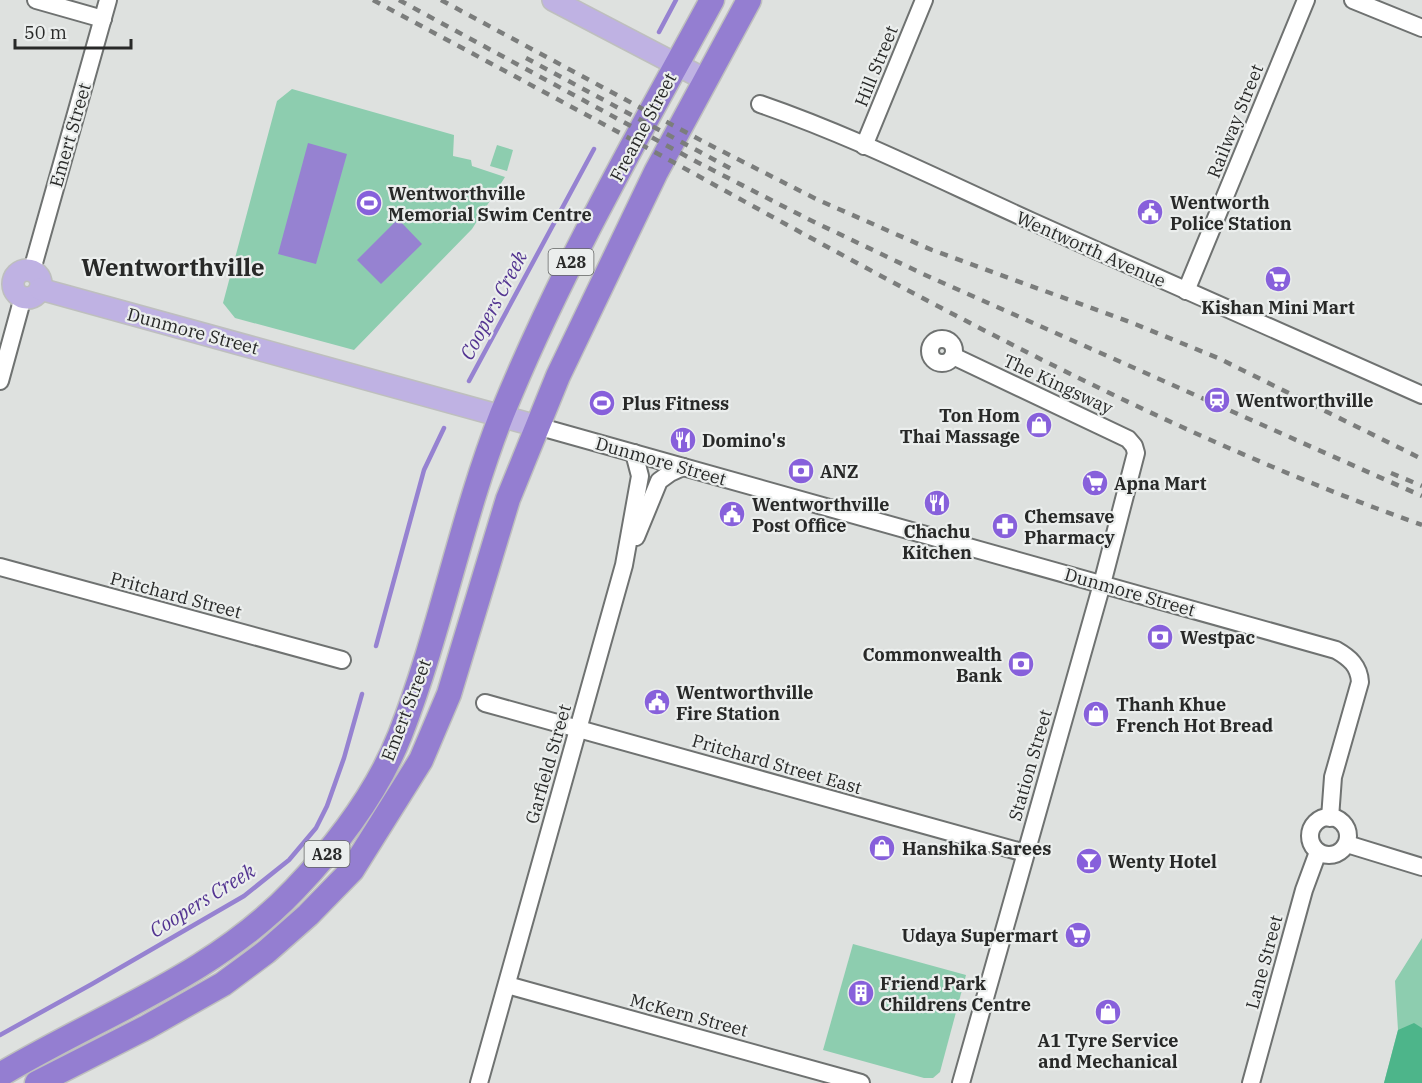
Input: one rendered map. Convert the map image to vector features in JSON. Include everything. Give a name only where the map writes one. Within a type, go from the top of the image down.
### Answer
[{"type":"highway","name":"A28","points":[[675,65],[711,0]]},
{"type":"highway","name":"A28","points":[[706,80],[749,0]]},
{"type":"highway","name":"Freame Street","points":[[502,415],[548,309],[675,65]]},
{"type":"highway","name":"Freame Street","points":[[537,426],[558,376],[636,212],[706,80]]},
{"type":"highway","name":"Emert Street","points":[[0,1075],[199,966],[252,930],[328,853],[360,811],[400,736],[425,663],[475,489],[502,415]]},
{"type":"highway","name":"Emert Street","points":[[37,1083],[147,1027],[223,984],[266,952],[300,922],[352,870],[426,749],[449,694],[508,499],[537,426]]},
{"type":"main road","points":[[553,0],[706,80]]},
{"type":"main road","name":"Dunmore Street","points":[[22,283],[537,426]]},
{"type":"street","points":[[36,0],[103,19]]},
{"type":"street","name":"Emert Street","points":[[0,381],[22,283],[108,0]]},
{"type":"street","name":"Hill Street","points":[[864,146],[924,0]]},
{"type":"street","name":"Railway Street","points":[[1186,291],[1306,0]]},
{"type":"street","points":[[1353,0],[1422,28]]},
{"type":"street","name":"Wentworth Avenue","points":[[760,104],[864,146],[1422,395]]},
{"type":"street","name":"The Kingsway","points":[[953,356],[1128,439],[1134,446],[1136,457]]},
{"type":"street","name":"Dunmore Street","points":[[537,426],[1336,651],[1350,658],[1357,668],[1360,682],[1333,777],[1330,818]]},
{"type":"street","name":"Garfield Street","points":[[479,1083],[624,565],[640,476],[634,453]]},
{"type":"street","name":"Station Street","points":[[961,1083],[1136,457]]},
{"type":"street","points":[[624,565],[659,482],[670,473],[683,467]]},
{"type":"street","name":"Pritchard Street","points":[[0,567],[342,660]]},
{"type":"street","name":"Pritchard Street East","points":[[485,703],[1025,852]]},
{"type":"street","points":[[1330,818],[1341,822],[1348,836],[1347,844],[1342,850],[1328,855],[1318,852],[1312,844],[1310,834],[1318,821],[1330,818]]},
{"type":"street","points":[[1347,844],[1422,867]]},
{"type":"street","name":"Lane Street","points":[[1251,1083],[1304,890],[1318,852]]},
{"type":"street","name":"McKern Street","points":[[507,985],[861,1083]]},
{"type":"green space","name":"Wentworthville Memorial Swim Centre","points":[[292,89],[454,135],[453,156],[471,160],[472,166],[505,177],[472,229],[354,350],[235,318],[223,303],[277,101]]},
{"type":"green space","points":[[497,145],[513,150],[507,171],[490,166]]},
{"type":"green space","points":[[1422,938],[1422,1083],[1384,1083],[1398,1030],[1395,981]]},
{"type":"green space","points":[[853,944],[966,975],[940,1072],[933,1078],[924,1078],[823,1050]]},
{"type":"green space","points":[[1414,1023],[1422,1028],[1422,1083],[1384,1083],[1398,1030]]},
{"type":"shaded area","points":[[308,143],[347,154],[316,264],[278,254]]},
{"type":"shaded area","points":[[398,219],[422,244],[381,284],[357,260]]},
{"type":"waterway","name":"Coopers Creek","points":[[659,32],[676,0]]},
{"type":"waterway","name":"Coopers Creek","points":[[469,381],[594,149]]},
{"type":"waterway","name":"Coopers Creek","points":[[376,646],[424,470],[444,428]]},
{"type":"waterway","name":"Coopers Creek","points":[[0,1035],[244,896],[289,860],[316,828],[327,806],[344,758],[362,694]]},
{"type":"railway","points":[[373,0],[884,278],[1060,369],[1239,452],[1422,525]]},
{"type":"railway","points":[[399,0],[697,162],[808,219],[923,274],[1422,496]]},
{"type":"railway","points":[[441,0],[704,142],[816,199],[932,250],[1130,322],[1218,358],[1422,459]]},
{"type":"railway","points":[[526,58],[737,172]]},
{"type":"railway","points":[[1391,473],[1422,486]]},
{"type":"place","name":"Wentworthville Memorial Swim Centre","points":[[369,203]]},
{"type":"place","name":"Wentworth Police Station","points":[[1150,212]]},
{"type":"place","name":"Kishan Mini Mart","points":[[1278,279]]},
{"type":"place","name":"Wentworthville","points":[[1217,400]]},
{"type":"place","name":"Plus Fitness","points":[[602,403]]},
{"type":"place","name":"Ton Hom Thai Massage","points":[[1039,425]]},
{"type":"place","name":"Domino's","points":[[683,440]]},
{"type":"place","name":"ANZ","points":[[801,471]]},
{"type":"place","name":"Apna Mart","points":[[1095,483]]},
{"type":"place","name":"Chachu Kitchen","points":[[937,503]]},
{"type":"place","name":"Wentworthville Post Office","points":[[732,514]]},
{"type":"place","name":"Chemsave Pharmacy","points":[[1005,526]]},
{"type":"place","name":"Westpac","points":[[1160,637]]},
{"type":"place","name":"Commonwealth Bank","points":[[1021,664]]},
{"type":"place","name":"Wentworthville Fire Station","points":[[657,702]]},
{"type":"place","name":"Thanh Khue French Hot Bread","points":[[1096,714]]},
{"type":"place","name":"Hanshika Sarees","points":[[882,848]]},
{"type":"place","name":"Wenty Hotel","points":[[1089,861]]},
{"type":"place","name":"Udaya Supermart","points":[[1078,935]]},
{"type":"place","name":"Friend Park Childrens Centre","points":[[861,993]]},
{"type":"place","name":"A1 Tyre Service and Mechanical","points":[[1108,1012]]},
{"type":"district","name":"Wentworthville","points":[[173,267]]}]
